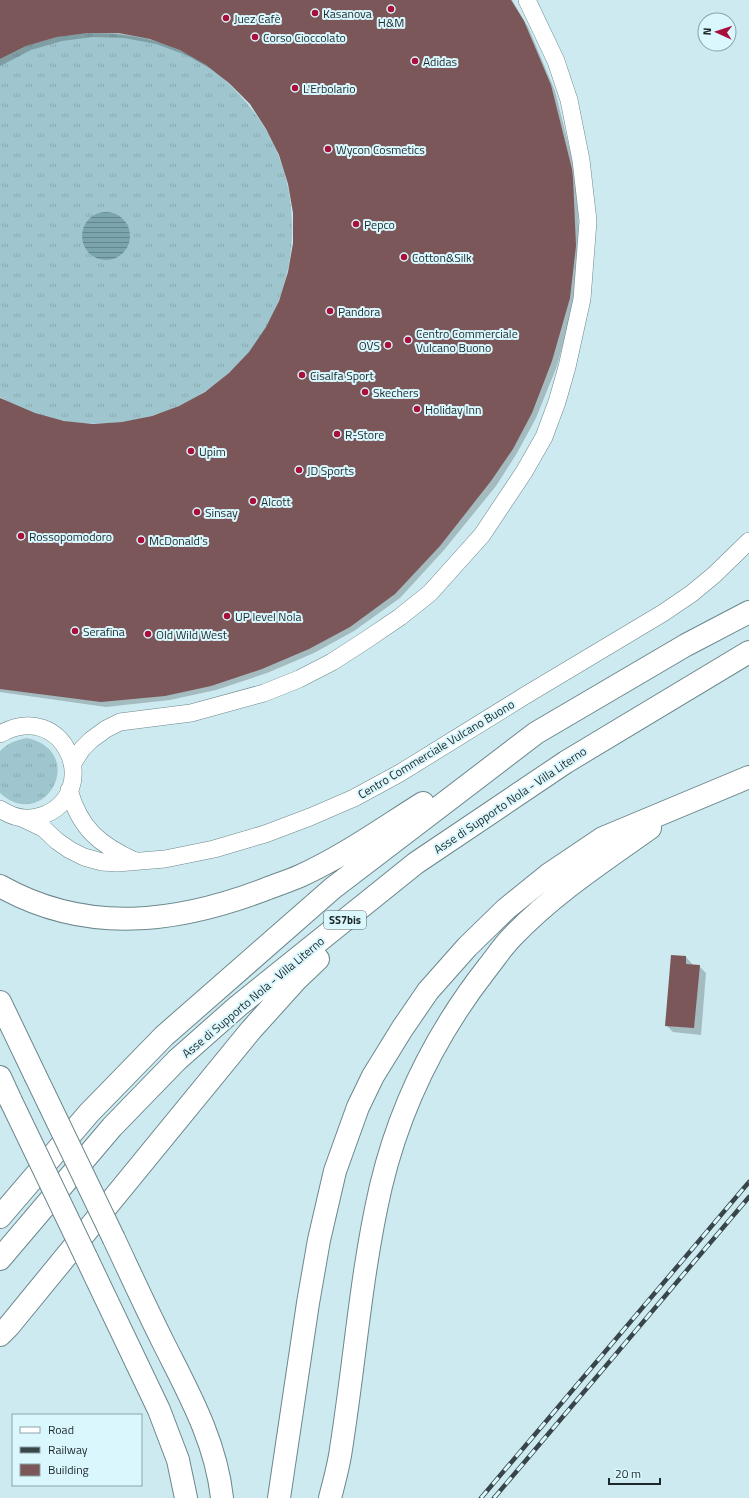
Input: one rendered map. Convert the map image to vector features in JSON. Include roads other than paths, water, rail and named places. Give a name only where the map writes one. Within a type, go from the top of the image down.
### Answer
[{"type":"highway","name":"SS7bis","points":[[0,1217],[89,1113],[164,1036],[333,888],[536,733],[686,645],[749,612]]},
{"type":"highway","name":"Asse di Supporto Nola - Villa Literno","points":[[0,1259],[112,1127],[178,1060],[238,1006],[416,863],[566,762],[749,652]]},
{"type":"highway","points":[[0,886],[16,895],[53,909],[94,918],[142,919],[187,913],[234,901],[300,876],[357,845],[536,733]]},
{"type":"highway","points":[[279,1498],[294,1392],[319,1240],[335,1171],[358,1107],[373,1076],[402,1029],[428,991],[467,947],[506,909],[548,875],[604,838],[749,777]]},
{"type":"highway","points":[[330,1498],[341,1450],[365,1269],[381,1185],[406,1107],[429,1056],[452,1016],[511,937],[550,900],[681,805]]},
{"type":"highway","points":[[3,1334],[256,1025],[297,979],[416,863]]},
{"type":"highway","points":[[0,1002],[210,1440],[220,1481],[222,1498]]},
{"type":"highway","points":[[0,1077],[159,1410],[178,1460],[186,1498]]},
{"type":"street","name":"Centro Commerciale Vulcano Buono","points":[[22,818],[37,817],[51,812],[62,802],[69,790],[73,777],[73,763],[82,749],[106,729],[120,722],[191,713],[264,693],[299,679],[332,662],[400,617],[430,593],[482,535],[524,472],[544,437],[557,402],[567,367],[582,299],[588,221],[582,160],[569,100],[556,61],[527,0]]},
{"type":"street","name":"Centro Commerciale Vulcano Buono","points":[[0,809],[8,814],[22,818],[43,828],[63,845],[84,857],[102,862],[139,863],[164,859],[214,849],[265,834],[354,798],[442,749],[526,695],[663,613],[691,594],[708,580],[749,541]]},
{"type":"street","points":[[4,729],[28,725],[43,728],[56,736],[67,748],[73,763]]},
{"type":"street","points":[[69,790],[82,821],[96,838],[115,852],[139,863]]},
{"type":"railway","points":[[481,1498],[749,1182]]},
{"type":"railway","points":[[494,1498],[749,1197]]},
{"type":"place","name":"H&M","points":[[391,9]]},
{"type":"place","name":"Kasanova","points":[[315,13]]},
{"type":"place","name":"Juez Cafè","points":[[226,18]]},
{"type":"place","name":"Corso Cioccolato","points":[[255,37]]},
{"type":"place","name":"Adidas","points":[[415,61]]},
{"type":"place","name":"L'Erbolario","points":[[295,88]]},
{"type":"place","name":"Wycon Cosmetics","points":[[328,149]]},
{"type":"place","name":"Pepco","points":[[356,224]]},
{"type":"place","name":"Cotton&Silk","points":[[404,257]]},
{"type":"place","name":"Pandora","points":[[330,311]]},
{"type":"place","name":"Centro Commerciale Vulcano Buono","points":[[408,340]]},
{"type":"place","name":"OVS","points":[[388,345]]},
{"type":"place","name":"Cisalfa Sport","points":[[302,375]]},
{"type":"place","name":"Skechers","points":[[365,392]]},
{"type":"place","name":"Holiday Inn","points":[[417,409]]},
{"type":"place","name":"R-Store","points":[[337,434]]},
{"type":"place","name":"Upim","points":[[191,451]]},
{"type":"place","name":"JD Sports","points":[[299,470]]},
{"type":"place","name":"Alcott","points":[[253,501]]},
{"type":"place","name":"Sinsay","points":[[197,512]]},
{"type":"place","name":"Rossopomodoro","points":[[21,536]]},
{"type":"place","name":"McDonald's","points":[[141,540]]},
{"type":"place","name":"UP level Nola","points":[[227,616]]},
{"type":"place","name":"Serafina","points":[[75,631]]},
{"type":"place","name":"Old Wild West","points":[[148,634]]}]
